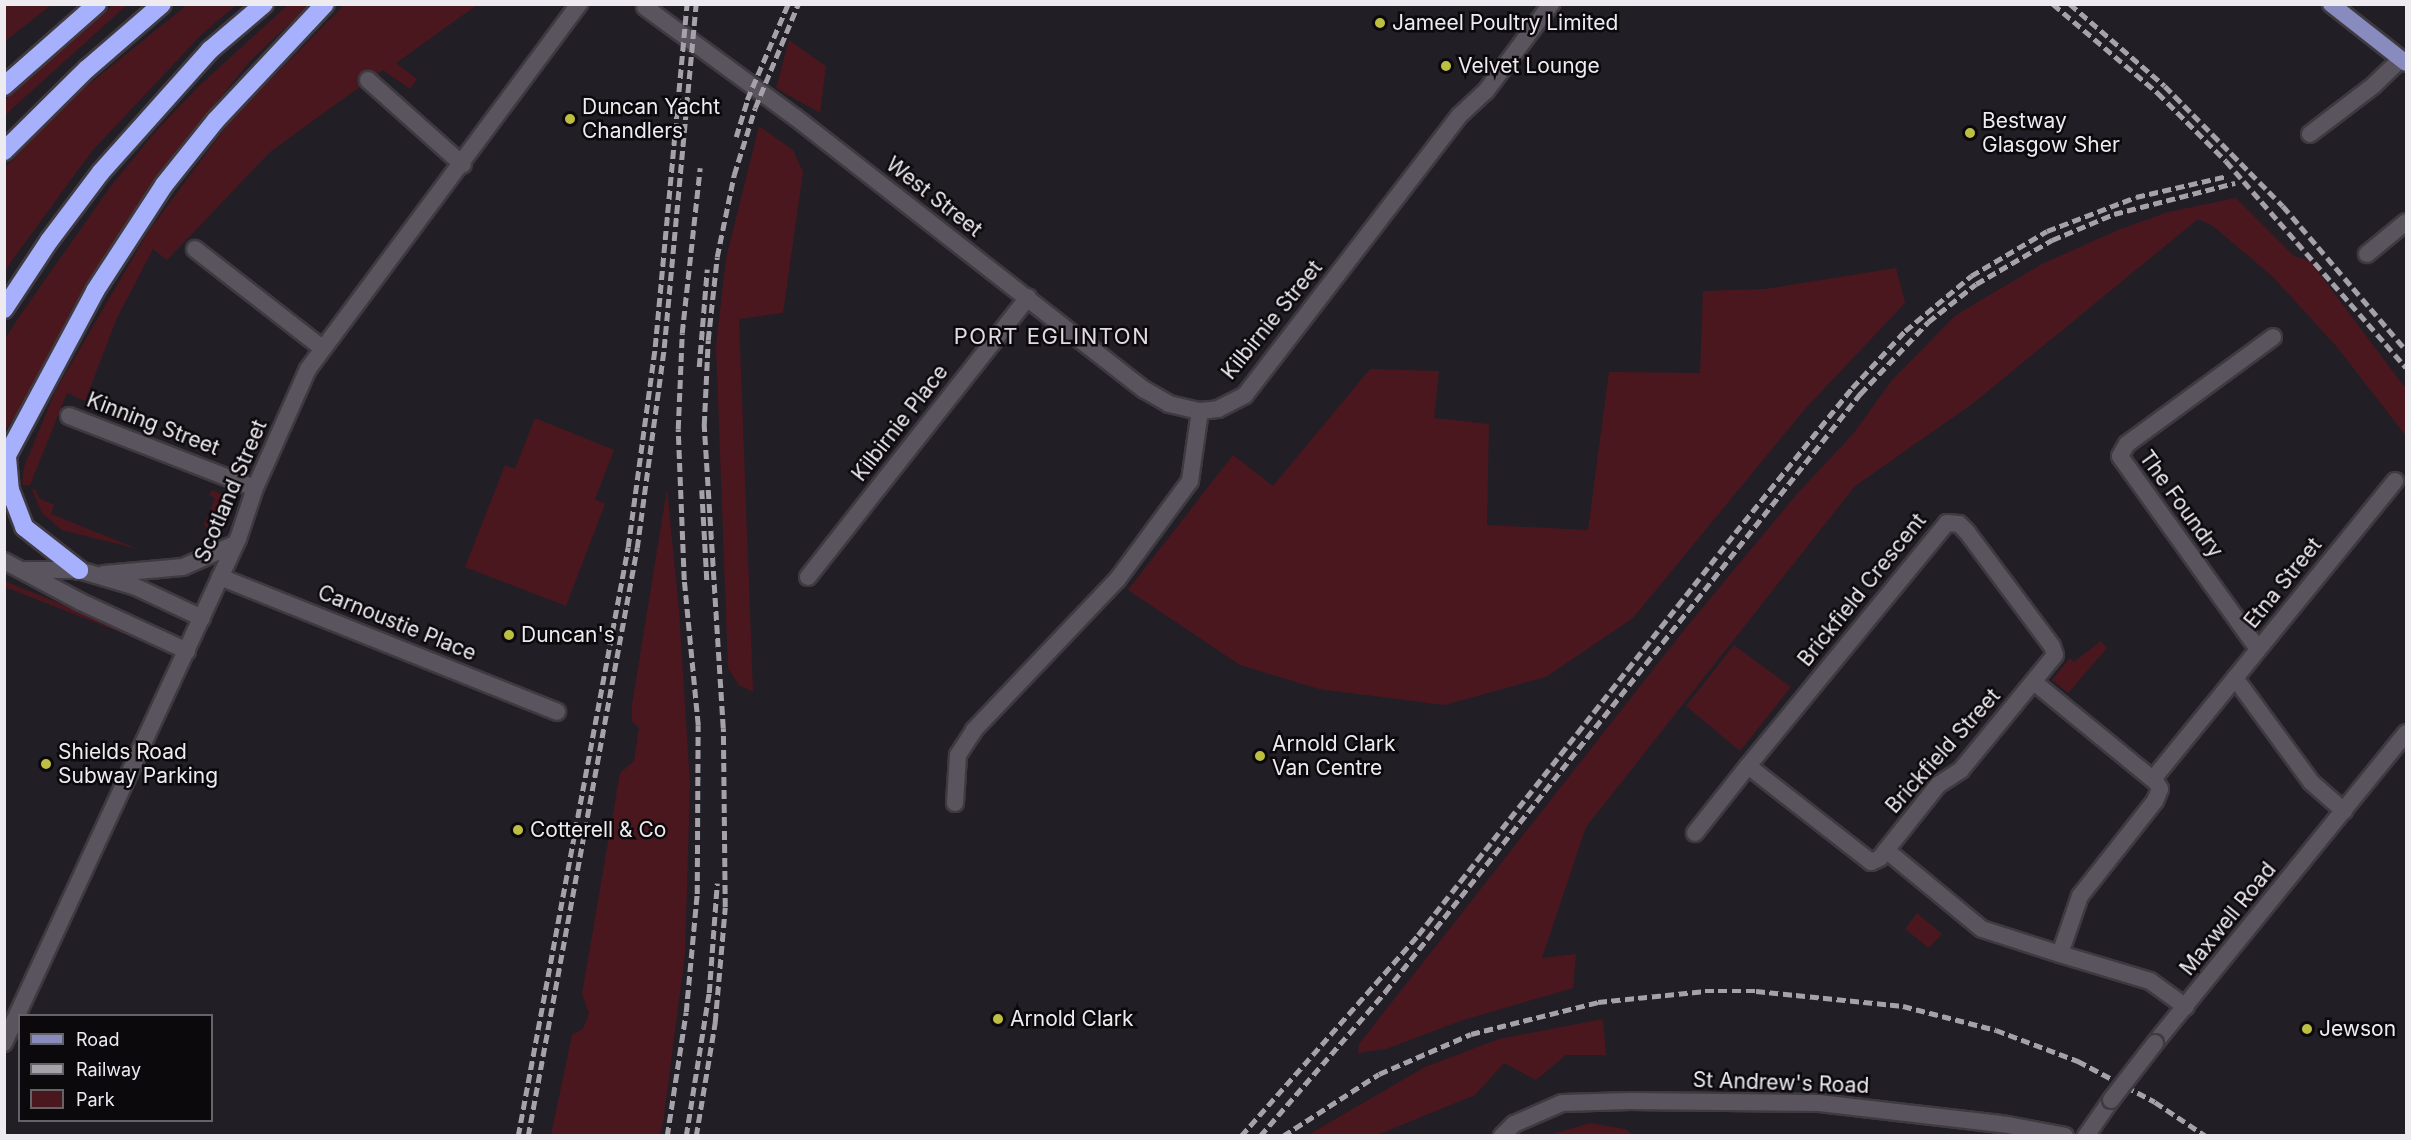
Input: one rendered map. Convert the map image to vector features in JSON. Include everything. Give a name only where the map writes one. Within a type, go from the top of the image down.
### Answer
[{"type":"highway","points":[[4,86],[97,4]]},
{"type":"highway","points":[[4,151],[87,69],[162,4]]},
{"type":"highway","points":[[4,309],[49,241],[101,172],[210,50],[264,4]]},
{"type":"highway","points":[[87,573],[24,527],[10,490],[6,459],[95,291],[164,185],[223,112],[325,4]]},
{"type":"main road","points":[[2331,4],[2404,61]]},
{"type":"street","name":"Scotland Street","points":[[4,1043],[187,651],[235,544],[255,488],[321,347],[463,165],[579,4]]},
{"type":"street","name":"Kilbirnie Street","points":[[1200,411],[1218,409],[1245,395],[1459,116],[1486,90],[1551,4]]},
{"type":"street","name":"West Street","points":[[645,7],[1028,297],[1145,390],[1169,404],[1200,411]]},
{"type":"street","points":[[2310,134],[2404,61]]},
{"type":"street","points":[[368,80],[463,165]]},
{"type":"street","points":[[2367,254],[2406,222]]},
{"type":"street","points":[[195,249],[321,347]]},
{"type":"street","name":"Kilbirnie Place","points":[[808,577],[1028,297]]},
{"type":"street","name":"The Foundry","points":[[2258,649],[2120,458],[2127,444],[2273,337]]},
{"type":"street","points":[[955,803],[958,755],[974,730],[1117,580],[1190,481],[1200,411]]},
{"type":"street","name":"Kinning Street","points":[[69,416],[255,488]]},
{"type":"street","name":"Etna Street","points":[[2153,779],[2395,481]]},
{"type":"street","name":"Brickfield Crescent","points":[[1695,833],[1947,523],[1959,524],[1967,532],[2052,646],[2053,660],[2034,682]]},
{"type":"street","points":[[26,570],[87,573],[183,567],[235,544]]},
{"type":"street","points":[[4,561],[26,570],[81,602],[187,651]]},
{"type":"street","points":[[87,573],[136,587],[201,618]]},
{"type":"street","name":"Carnoustie Place","points":[[220,577],[557,712]]},
{"type":"street","points":[[2235,678],[2311,782],[2344,811]]},
{"type":"street","points":[[2034,682],[2153,779],[2159,787],[2158,797],[2080,896],[2061,954]]},
{"type":"street","name":"Brickfield Street","points":[[1886,850],[1938,785],[1961,770],[2034,682]]},
{"type":"street","name":"Maxwell Road","points":[[2086,1136],[2155,1043],[2406,733]]},
{"type":"street","points":[[1748,766],[1864,860],[1875,861],[1886,850],[1982,929],[2150,981],[2186,1007]]},
{"type":"street","name":"St Andrew's Road","points":[[1502,1136],[1514,1124],[1562,1103],[1630,1101],[1819,1103],[2008,1125],[2065,1136]]},
{"type":"green space","points":[[5,4],[51,4],[51,5],[5,41]]},
{"type":"green space","points":[[289,4],[309,5],[250,61],[155,178],[71,311],[26,399],[5,431],[5,339],[21,314],[111,186],[157,130],[200,85]]},
{"type":"green space","points":[[113,5],[127,5],[5,115],[5,100]]},
{"type":"green space","points":[[187,5],[236,5],[201,35],[92,151],[5,270],[5,168],[72,98]]},
{"type":"green space","points":[[344,5],[477,5],[396,63],[417,79],[410,89],[383,70],[270,152],[167,260],[153,249],[117,318],[85,401],[67,393],[30,485],[22,485],[24,467],[56,390],[148,232],[231,120]]},
{"type":"green space","points":[[789,40],[826,66],[820,113],[776,88]]},
{"type":"green space","points":[[759,126],[793,150],[803,172],[783,313],[739,319],[753,692],[739,685],[728,668],[716,345],[726,259]]},
{"type":"green space","points":[[2236,198],[2294,256],[2310,261],[2406,389],[2406,436],[2337,347],[2272,276],[2213,226],[2198,219],[1972,404],[1855,486],[1586,827],[1542,958],[1576,954],[1573,988],[1463,1020],[1386,1049],[1358,1053],[1359,1044],[1685,629],[1797,494],[1853,434],[1893,379],[1956,315],[2042,264],[2118,230],[2168,212]]},
{"type":"green space","points":[[1896,268],[1905,303],[1804,410],[1633,618],[1546,677],[1444,705],[1319,689],[1240,665],[1128,590],[1233,455],[1273,486],[1370,369],[1439,371],[1434,418],[1489,424],[1487,525],[1588,530],[1609,372],[1700,373],[1703,291],[1765,289]]},
{"type":"green space","points":[[535,418],[614,450],[595,499],[605,504],[566,606],[465,567],[505,465],[515,469]]},
{"type":"green space","points":[[35,489],[39,498],[54,505],[51,514],[138,549],[62,530],[42,513],[32,490]]},
{"type":"green space","points":[[667,489],[679,610],[690,785],[685,954],[663,1123],[660,1135],[551,1135],[572,1035],[583,1029],[589,1013],[582,994],[620,773],[634,761],[639,728],[632,721],[632,705]]},
{"type":"green space","points":[[212,490],[225,496],[207,529],[204,525],[215,498],[209,495]]},
{"type":"green space","points":[[4,581],[129,631],[127,635],[5,587]]},
{"type":"green space","points":[[2101,641],[2107,648],[2068,693],[2052,680],[2070,658],[2074,662]]},
{"type":"green space","points":[[1734,645],[1791,687],[1740,751],[1686,706]]},
{"type":"green space","points":[[1917,913],[1942,934],[1929,948],[1905,929]]},
{"type":"green space","points":[[1603,1019],[1606,1055],[1566,1055],[1536,1080],[1504,1063],[1475,1095],[1377,1135],[1308,1135],[1425,1067],[1499,1039]]},
{"type":"green space","points":[[1590,1123],[1625,1129],[1634,1135],[1549,1135]]},
{"type":"railway","points":[[518,1136],[628,547],[655,347],[687,4]]},
{"type":"railway","points":[[528,1136],[637,548],[664,348],[696,4]]},
{"type":"railway","points":[[736,137],[747,100],[788,4]]},
{"type":"railway","points":[[696,1136],[715,1022],[725,907],[723,728],[704,425],[708,340],[717,257],[734,175],[755,108],[798,4]]},
{"type":"railway","points":[[2053,4],[2158,93],[2226,161],[2406,367]]},
{"type":"railway","points":[[2070,4],[2165,86],[2283,206],[2406,350]]},
{"type":"railway","points":[[667,1136],[686,1012],[697,894],[698,725],[684,580],[678,429],[682,333],[700,168]]},
{"type":"railway","points":[[1241,1136],[1418,935],[1735,533],[1852,388],[1905,331],[1971,276],[2047,231],[2136,197],[2227,176]]},
{"type":"railway","points":[[1260,1136],[1385,992],[1860,394],[1928,322],[1976,284],[2052,240],[2114,214],[2235,183]]},
{"type":"railway","points":[[699,367],[707,269]]},
{"type":"railway","points":[[702,490],[707,580]]},
{"type":"railway","points":[[686,1136],[709,993],[717,883]]},
{"type":"railway","points":[[1283,1136],[1379,1074],[1471,1034],[1598,1002],[1705,991],[1756,991],[1903,1006],[1996,1030],[2078,1061],[2155,1102],[2206,1136]]},
{"type":"place","name":"Jameel Poultry Limited","points":[[1380,23]]},
{"type":"place","name":"Velvet Lounge","points":[[1446,66]]},
{"type":"place","name":"Duncan Yacht Chandlers","points":[[570,119]]},
{"type":"place","name":"Bestway Glasgow Sher","points":[[1970,133]]},
{"type":"place","name":"Duncan's","points":[[509,635]]},
{"type":"place","name":"Arnold Clark Van Centre","points":[[1260,756]]},
{"type":"place","name":"Shields Road Subway Parking","points":[[46,764]]},
{"type":"place","name":"Cotterell & Co","points":[[518,830]]},
{"type":"place","name":"Arnold Clark","points":[[998,1019]]},
{"type":"place","name":"Jewson","points":[[2307,1029]]},
{"type":"district","name":"PORT EGLINTON","points":[[1052,337]]}]
